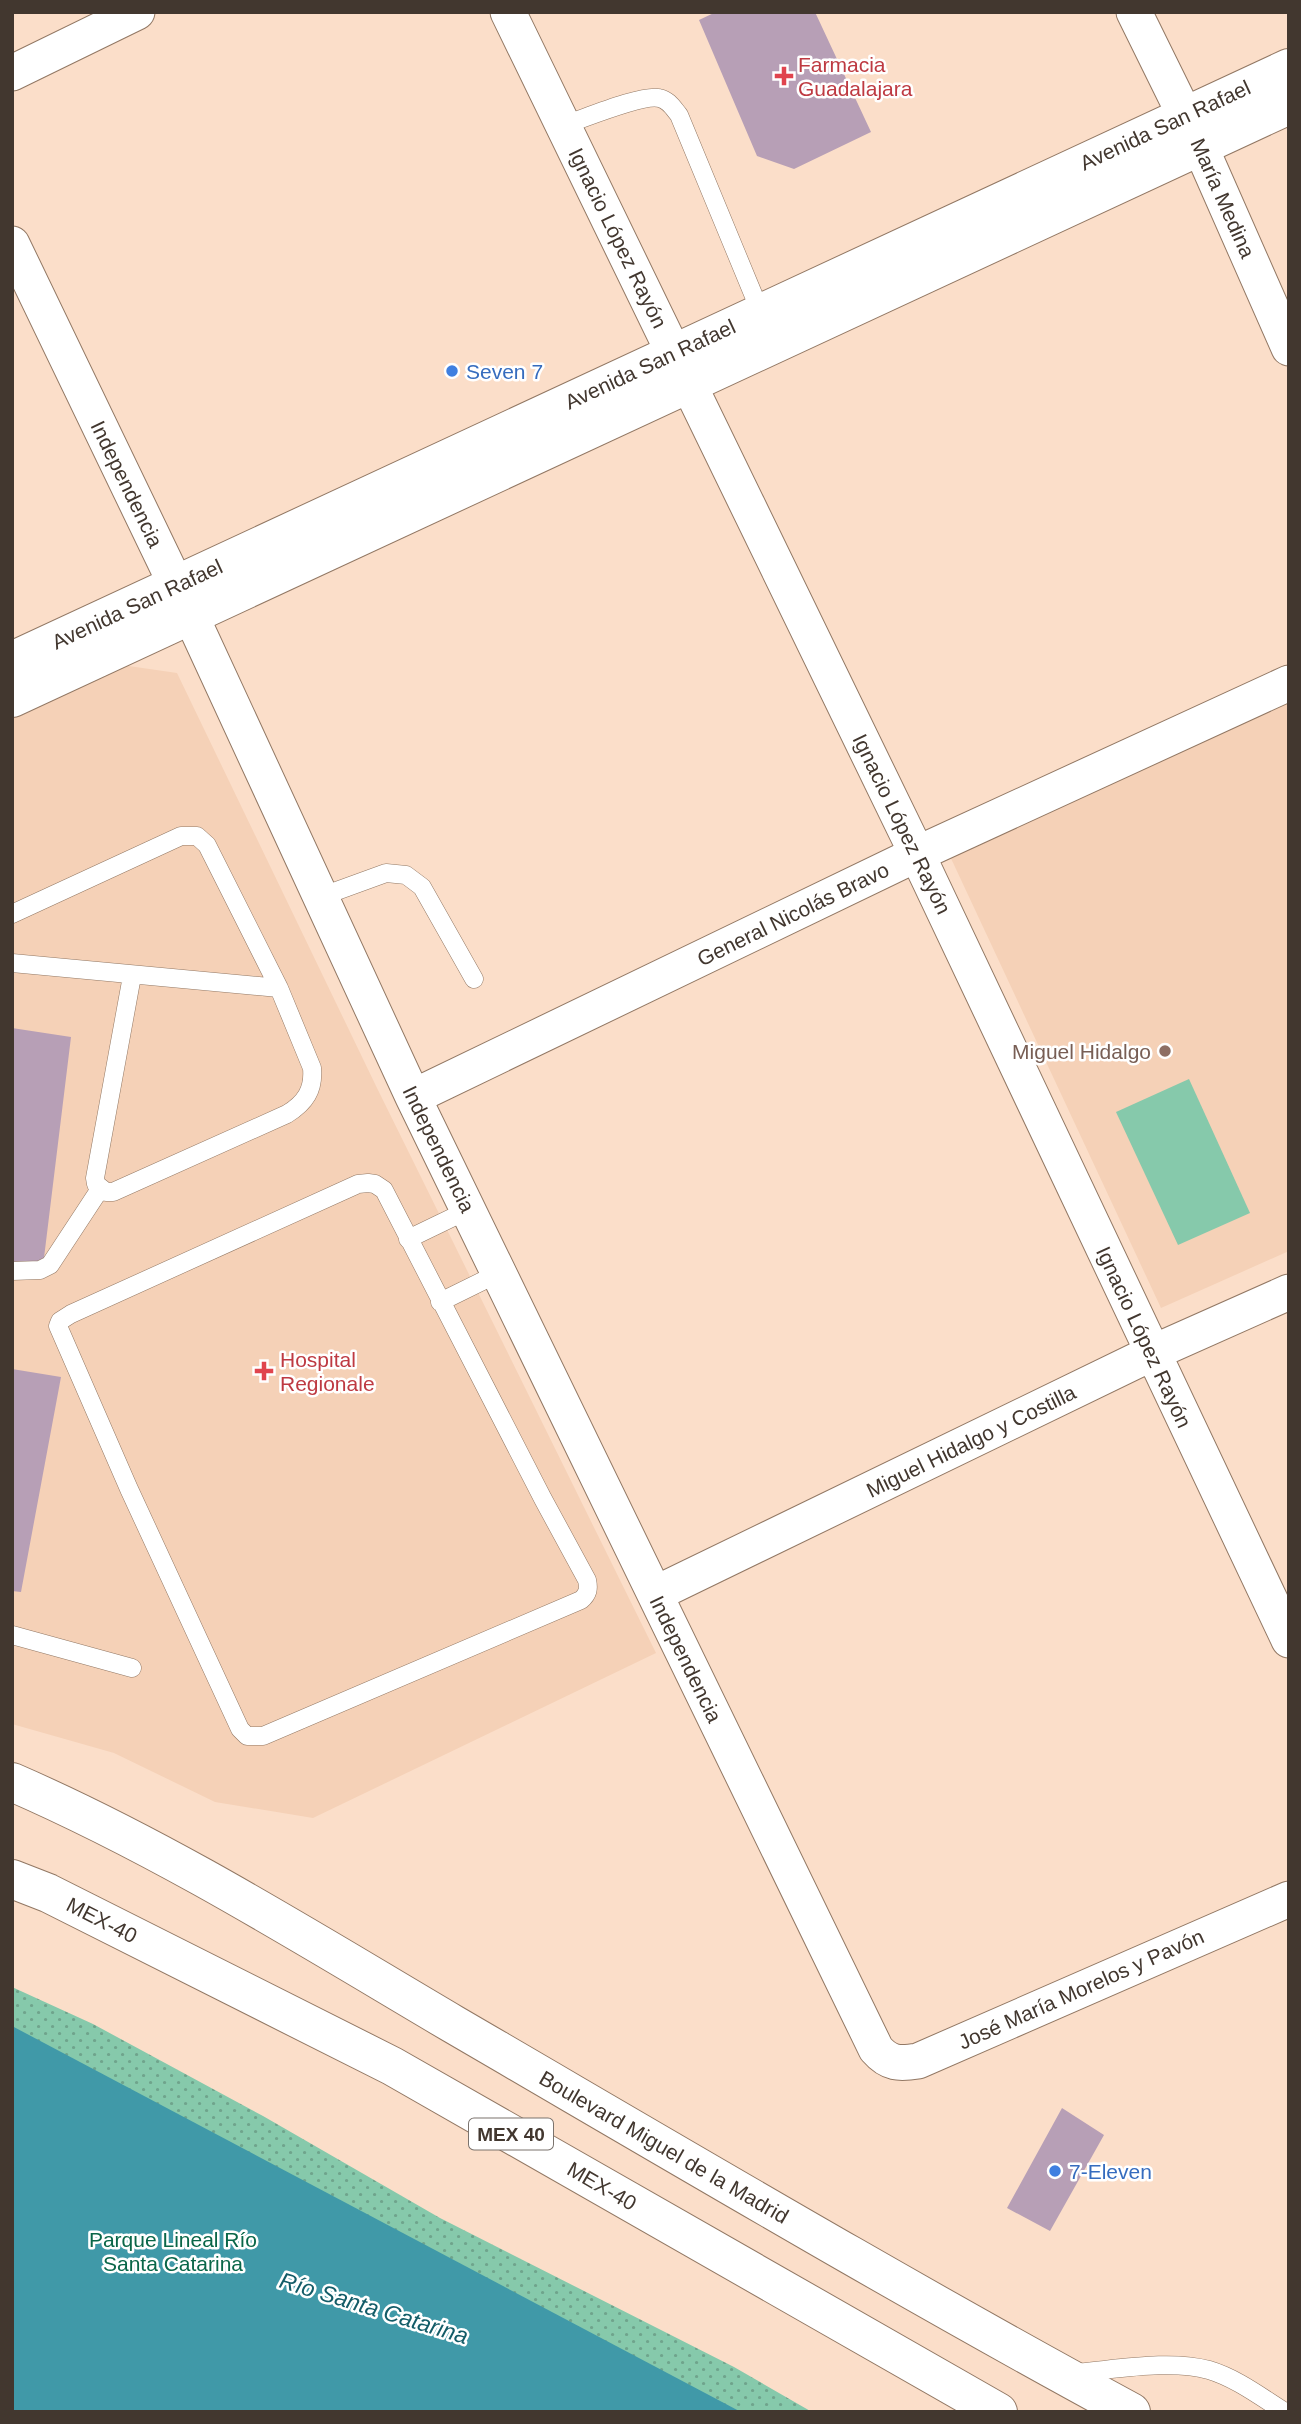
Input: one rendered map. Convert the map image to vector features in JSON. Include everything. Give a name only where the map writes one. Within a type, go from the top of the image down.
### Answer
[{"type":"main road","name":"Avenida San Rafael","points":[[12,698],[183,601],[1193,131],[1289,68]]},
{"type":"main road","name":"Avenida San Rafael","points":[[1193,131],[1289,105]]},
{"type":"main road","name":"Avenida San Rafael","points":[[12,661],[183,601]]},
{"type":"main road","name":"Boulevard Miguel de la Madrid","points":[[12,1782],[69,1807],[201,1876],[698,2167],[1131,2412]]},
{"type":"main road","name":"MEX-40","points":[[12,1879],[48,1893],[392,2066],[998,2412]]},
{"type":"street","points":[[12,74],[137,12]]},
{"type":"street","name":"Ignacio López Rayón","points":[[508,12],[917,855],[1289,1640]]},
{"type":"street","name":"María Medina","points":[[1134,12],[1193,131],[1289,348]]},
{"type":"street","name":"Independencia","points":[[12,244],[183,601],[413,1097],[876,2049]]},
{"type":"street","name":"General Nicolás Bravo","points":[[413,1097],[917,855],[1289,683]]},
{"type":"street","name":"Miguel Hidalgo y Costilla","points":[[655,1594],[1152,1353],[1289,1292]]},
{"type":"street","name":"José María Morelos y Pavón","points":[[876,2049],[885,2059],[900,2064],[918,2061],[1289,1899]]},
{"type":"lane","points":[[564,125],[644,98],[658,97],[670,103],[679,115],[768,328]]},
{"type":"lane","points":[[12,914],[181,836],[197,835],[207,845],[279,988],[312,1068],[310,1091],[305,1100],[287,1114],[113,1192],[106,1192],[100,1189],[95,1178],[132,976]]},
{"type":"lane","points":[[320,897],[386,873],[406,875],[422,887],[474,979]]},
{"type":"lane","points":[[12,963],[279,988]]},
{"type":"lane","points":[[359,1184],[375,1184],[384,1190],[440,1302],[587,1580],[587,1595],[581,1600],[263,1736],[247,1736],[240,1729],[203,1652],[58,1326],[65,1317],[359,1184]]},
{"type":"lane","points":[[12,1271],[40,1270],[50,1265],[100,1189]]},
{"type":"lane","points":[[408,1239],[468,1210]]},
{"type":"lane","points":[[440,1302],[499,1273]]},
{"type":"lane","points":[[12,1635],[132,1668]]},
{"type":"lane","points":[[1060,2374],[1182,2366],[1208,2370],[1228,2377],[1285,2412]]},
{"type":"shaded area","name":"Hospital Regionale","points":[[115,664],[177,673],[377,1088],[656,1653],[313,1818],[215,1802],[114,1753],[12,1724],[12,713]]},
{"type":"shaded area","name":"Miguel Hidalgo","points":[[1289,700],[1289,1251],[1161,1308],[948,852]]},
{"type":"green space","points":[[1189,1079],[1250,1213],[1178,1245],[1116,1112]]},
{"type":"green space","name":"Río Santa Catarina","points":[[12,1987],[93,2024],[263,2116],[440,2218],[734,2367],[812,2412],[12,2412]]},
{"type":"water","name":"Río Santa Catarina","points":[[12,2026],[741,2412],[12,2412]]},
{"type":"building","name":"Farmacia Guadalajara","points":[[716,12],[815,12],[871,132],[794,169],[757,156],[699,20]]},
{"type":"building","points":[[12,1028],[71,1037],[43,1266],[12,1262]]},
{"type":"building","points":[[12,1369],[61,1377],[21,1592],[12,1591]]},
{"type":"building","name":"7-Eleven","points":[[1062,2108],[1104,2135],[1050,2231],[1007,2208]]},
{"type":"place","name":"Farmacia Guadalajara","points":[[784,76]]},
{"type":"place","name":"Seven 7","points":[[452,371]]},
{"type":"place","name":"Miguel Hidalgo","points":[[1165,1051]]},
{"type":"place","name":"Hospital Regionale","points":[[264,1371]]},
{"type":"place","name":"7-Eleven","points":[[1055,2171]]},
{"type":"park label","name":"Parque Lineal Río Santa Catarina","points":[[173,2251]]}]
